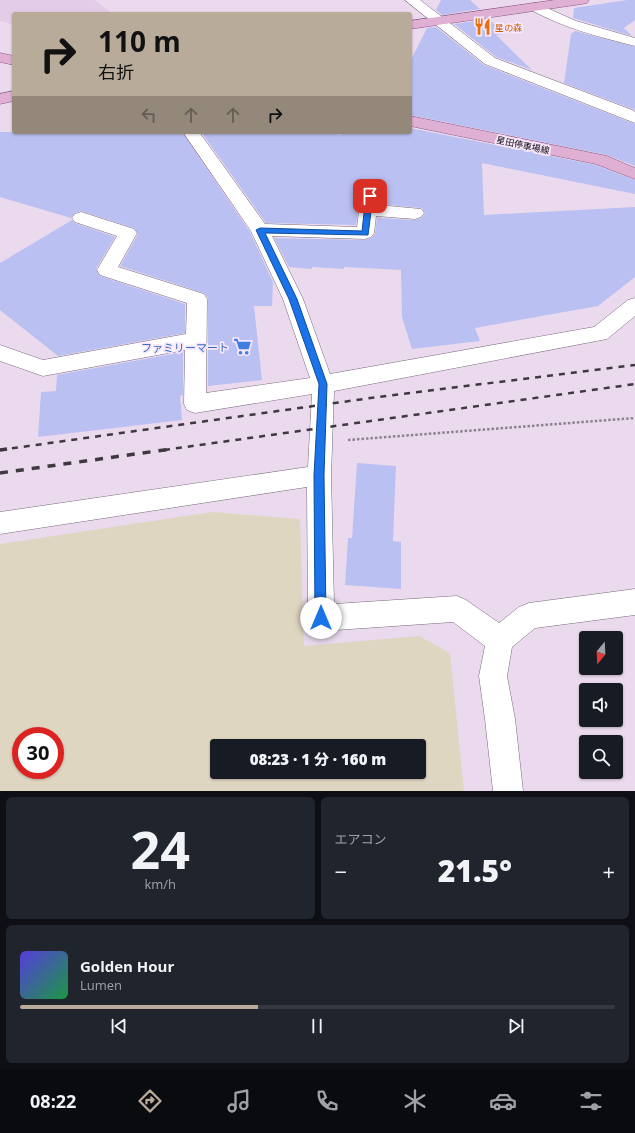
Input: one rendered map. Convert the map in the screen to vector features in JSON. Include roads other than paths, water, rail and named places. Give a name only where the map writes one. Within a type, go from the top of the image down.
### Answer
[{"type":"main road","points":[[412,25],[582,0]]},
{"type":"main road","points":[[0,57],[12,60]]},
{"type":"main road","points":[[0,99],[12,96]]},
{"type":"main road","name":"星田停車場線","points":[[412,121],[601,160],[635,174]]},
{"type":"street","points":[[412,0],[490,61],[626,113],[635,118]]},
{"type":"street","points":[[536,7],[548,14],[575,24],[635,42]]},
{"type":"street","points":[[192,134],[260,230],[293,299],[323,384],[322,442],[319,475],[321,618],[457,609],[500,640]]},
{"type":"street","points":[[260,230],[365,234],[369,203],[415,213]]},
{"type":"street","points":[[81,218],[128,233],[107,270],[197,299],[195,404],[323,384],[600,334],[635,304]]},
{"type":"street","points":[[0,353],[43,368],[196,340]]},
{"type":"street","points":[[0,524],[319,475]]},
{"type":"street","points":[[508,791],[500,720],[493,676],[500,640],[529,616],[635,602]]},
{"type":"railway","points":[[7,449],[0,450],[378,397],[635,365]]},
{"type":"railway","points":[[164,450],[635,384]]},
{"type":"railway","points":[[0,473],[171,449]]},
{"type":"place","name":"星の森","points":[[482,27]]},
{"type":"place","name":"ファミリーマート","points":[[242,347]]}]
